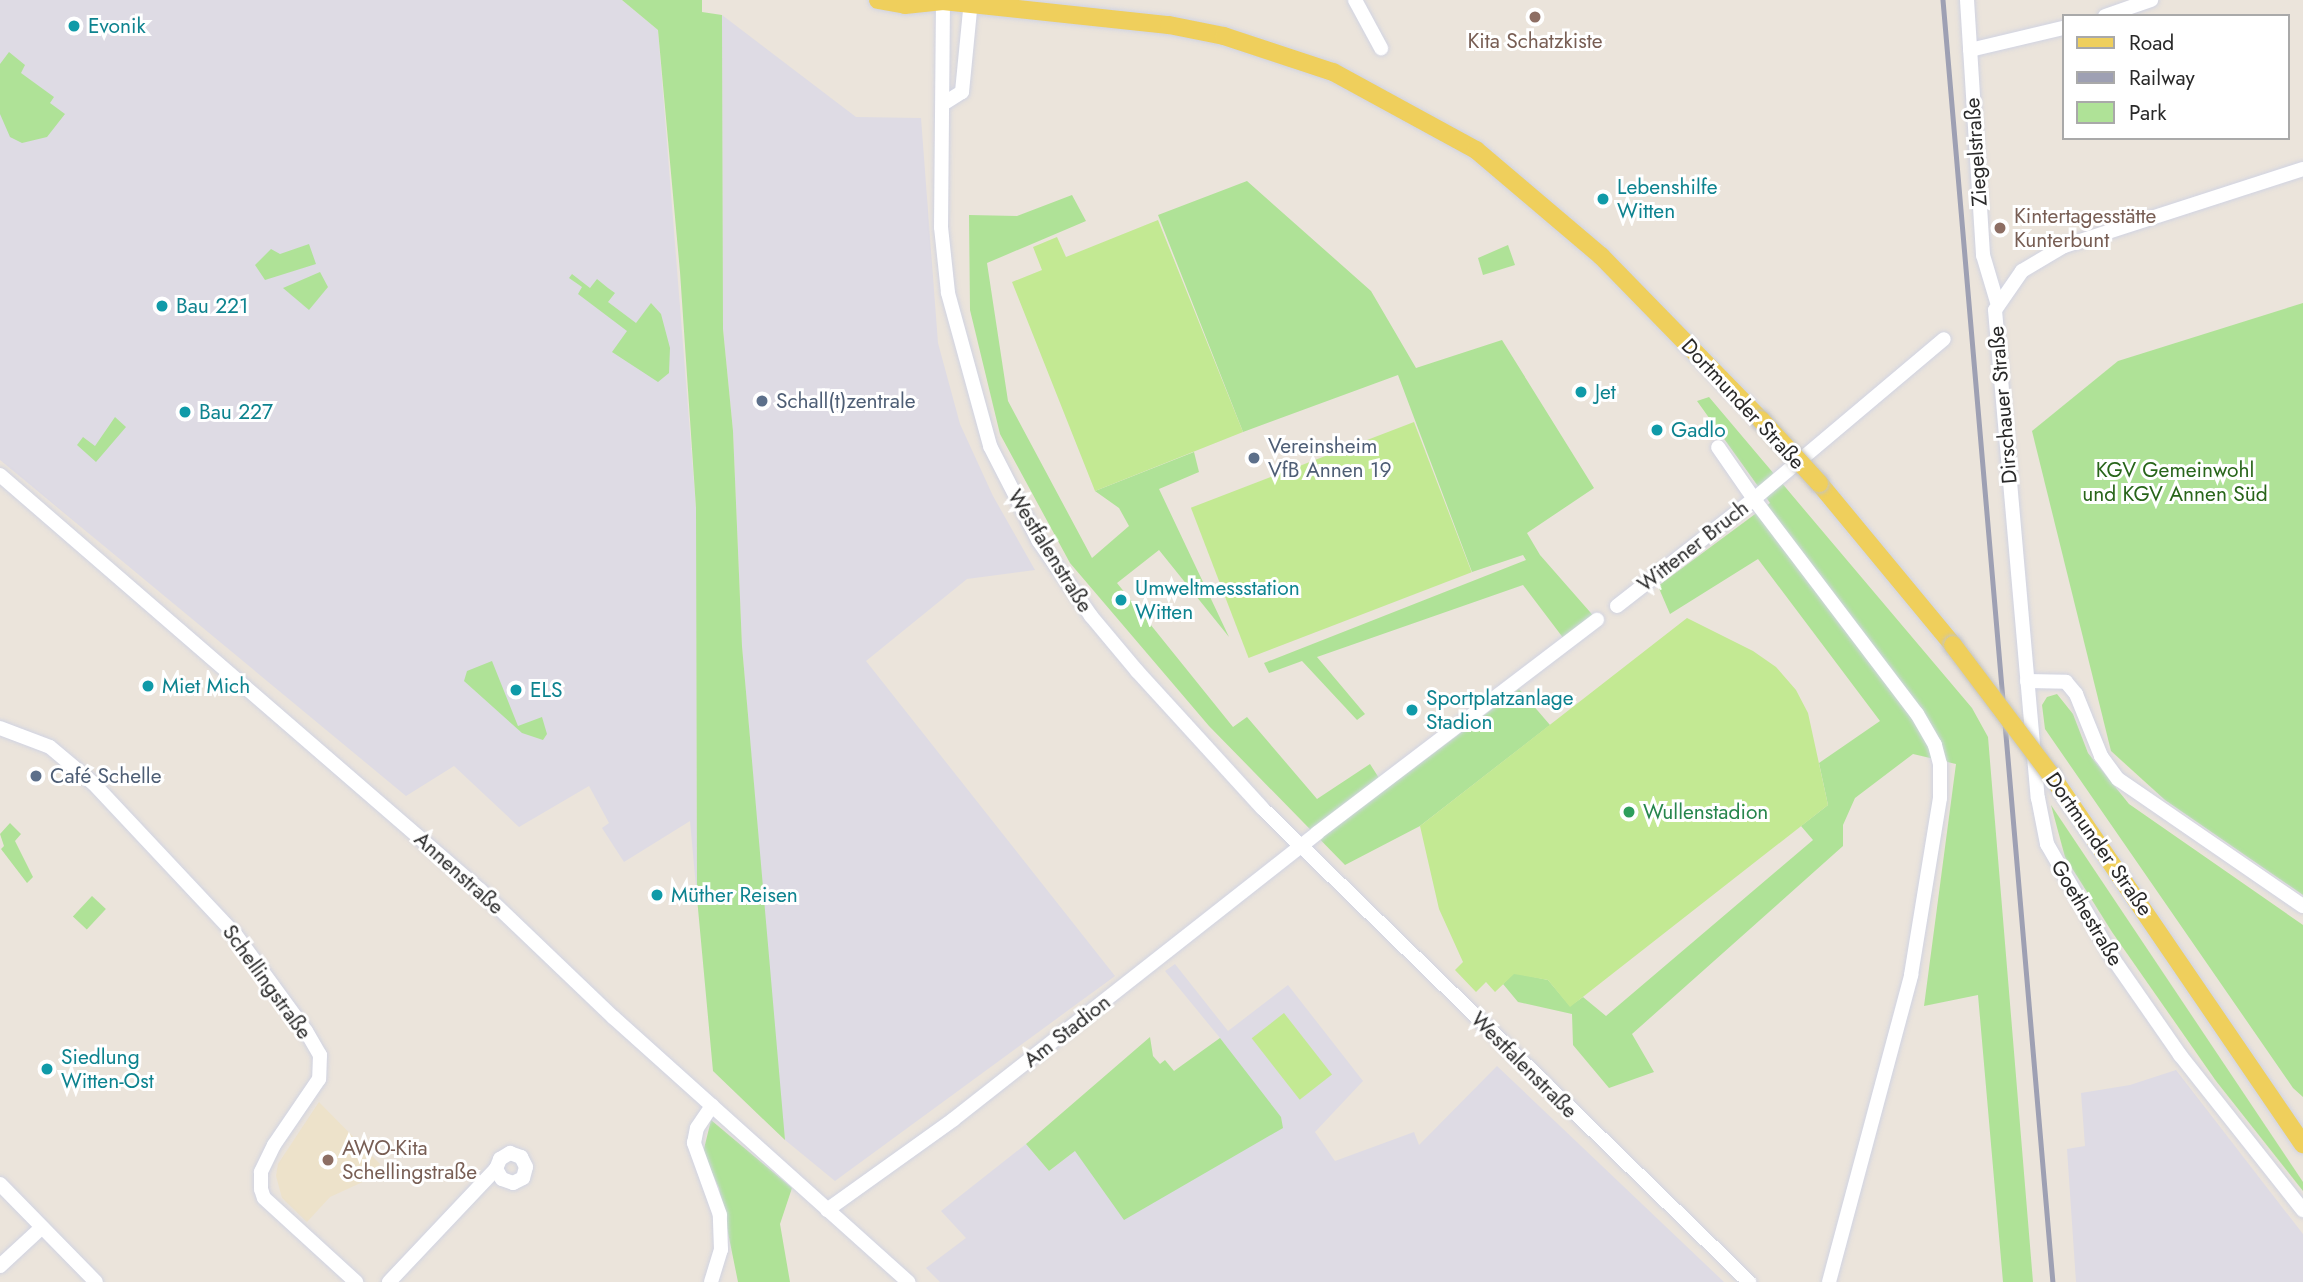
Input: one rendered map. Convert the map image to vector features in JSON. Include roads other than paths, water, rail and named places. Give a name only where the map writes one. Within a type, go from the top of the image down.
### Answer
[{"type":"main road","name":"Dortmunder Straße","points":[[878,0],[905,5],[942,0],[1215,34],[1333,72],[1391,101],[1476,150],[1536,198],[1601,256],[1761,420],[1819,484],[1953,645],[2051,775],[2303,1144]]},
{"type":"street","name":"Westfalenstraße","points":[[942,0],[939,90],[946,102],[941,227],[948,293],[977,406],[1008,484],[1044,549],[1091,616],[1174,715],[1301,845],[1749,1282]]},
{"type":"street","points":[[1355,0],[1381,48]]},
{"type":"street","name":"Ziegelstraße","points":[[1966,0],[1983,255],[1997,302]]},
{"type":"street","points":[[2111,14],[2151,0]]},
{"type":"street","points":[[946,102],[962,92],[971,3]]},
{"type":"street","points":[[1970,50],[2062,28]]},
{"type":"street","name":"Dirschauer Straße","points":[[2027,681],[1997,302],[2022,271],[2064,246],[2303,169]]},
{"type":"street","name":"Wittener Bruch","points":[[1617,606],[1754,499],[1944,339]]},
{"type":"street","name":"Wittener Bruch","points":[[1718,447],[1754,499]]},
{"type":"street","name":"Annenstraße","points":[[0,475],[480,890],[712,1106],[908,1282]]},
{"type":"street","points":[[1754,499],[1917,714],[1935,745],[1940,764],[1940,798],[1911,975],[1829,1282]]},
{"type":"street","points":[[1301,845],[1597,620]]},
{"type":"street","points":[[2027,681],[2066,682],[2076,694],[2101,757],[2118,779],[2303,906]]},
{"type":"street","name":"Goethestraße","points":[[2027,681],[2038,798],[2055,865],[2180,1055],[2303,1210]]},
{"type":"street","name":"Schellingstraße","points":[[0,727],[50,747],[94,784],[228,926],[306,1031],[320,1055],[319,1079],[274,1145],[261,1172],[261,1189],[264,1198],[356,1282]]},
{"type":"street","name":"Am Stadion","points":[[827,1210],[954,1119],[1301,845]]},
{"type":"street","points":[[711,1282],[721,1250],[720,1215],[711,1183],[696,1159],[694,1143],[697,1128],[712,1106]]},
{"type":"street","points":[[389,1282],[496,1169]]},
{"type":"street","points":[[0,1184],[40,1229],[96,1282]]},
{"type":"street","points":[[0,1266],[40,1229]]},
{"type":"railway","points":[[1943,0],[2053,1282]]},
{"type":"place","name":"Kita Schatzkiste","points":[[1535,17]]},
{"type":"place","name":"Evonik","points":[[74,26]]},
{"type":"place","name":"Lebenshilfe Witten","points":[[1603,199]]},
{"type":"place","name":"Kintertagesstätte Kunterbunt","points":[[2000,228]]},
{"type":"place","name":"Bau 221","points":[[162,306]]},
{"type":"place","name":"Jet","points":[[1581,392]]},
{"type":"place","name":"Schall(t)zentrale","points":[[762,401]]},
{"type":"place","name":"Bau 227","points":[[185,412]]},
{"type":"place","name":"Gadlo","points":[[1657,430]]},
{"type":"place","name":"Vereinsheim VfB Annen 19","points":[[1254,458]]},
{"type":"place","name":"Umweltmessstation Witten","points":[[1121,600]]},
{"type":"place","name":"Miet Mich","points":[[148,686]]},
{"type":"place","name":"ELS","points":[[516,690]]},
{"type":"place","name":"Sportplatzanlage Stadion","points":[[1412,710]]},
{"type":"place","name":"Café Schelle","points":[[36,776]]},
{"type":"place","name":"Wullenstadion","points":[[1629,812]]},
{"type":"place","name":"Müther Reisen","points":[[657,895]]},
{"type":"place","name":"Siedlung Witten-Ost","points":[[47,1069]]},
{"type":"place","name":"AWO-Kita Schellingstraße","points":[[328,1160]]},
{"type":"park label","name":"KGV Gemeinwohl und KGV Annen Süd","points":[[2175,482]]}]
